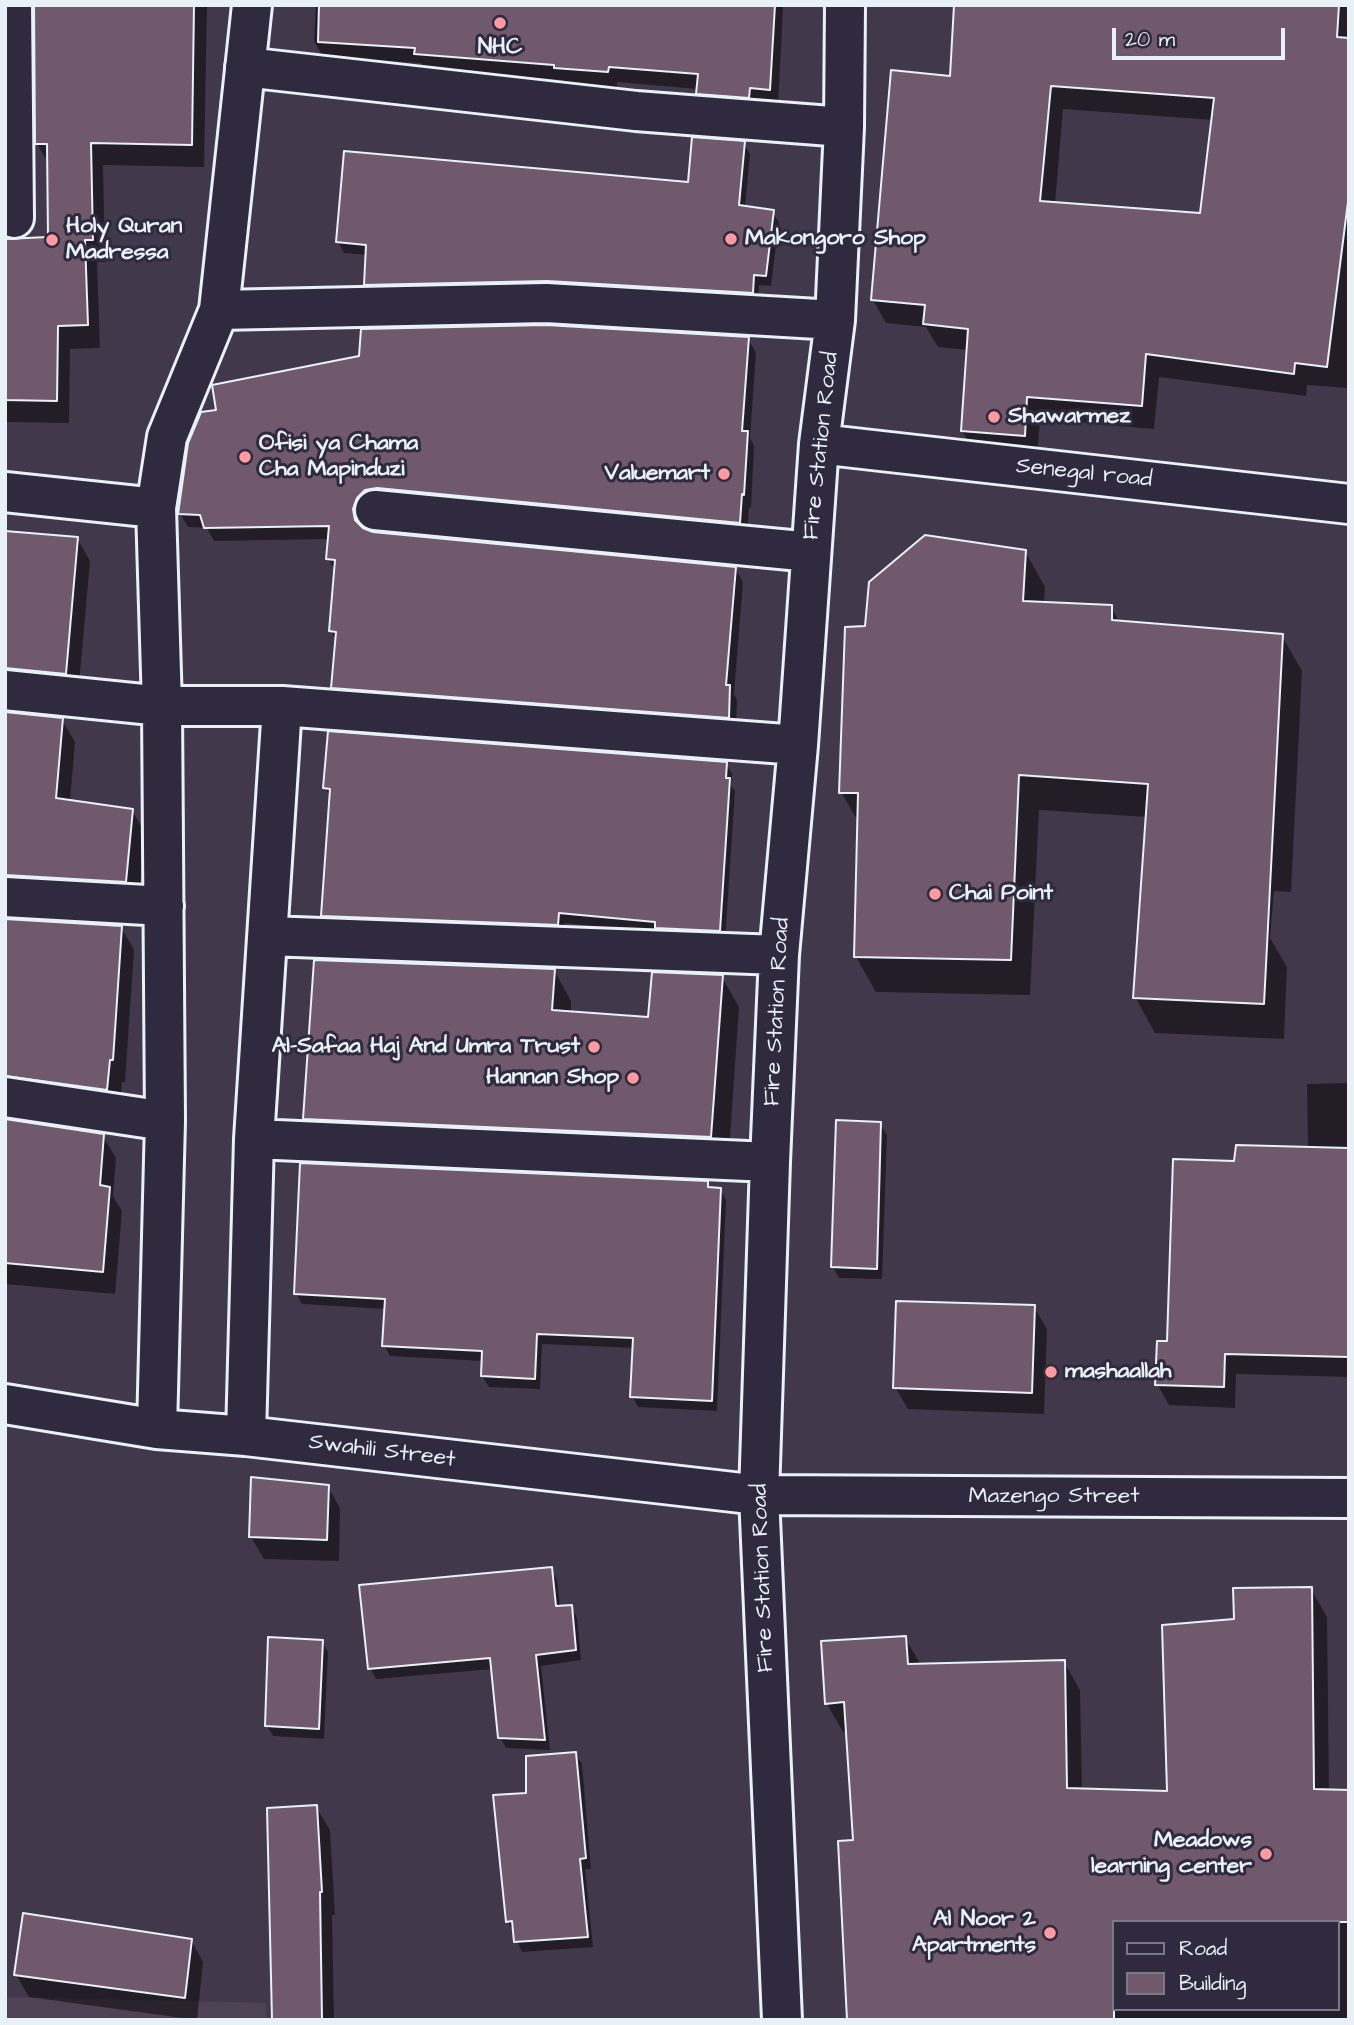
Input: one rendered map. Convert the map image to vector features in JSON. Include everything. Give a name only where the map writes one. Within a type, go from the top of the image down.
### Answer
[{"type":"street","points":[[12,5],[14,218]]},
{"type":"street","points":[[157,1429],[165,1121],[162,706],[156,508],[167,437],[219,310],[252,5]]},
{"type":"street","name":"Fire Station Road","points":[[782,2020],[759,1495],[779,955],[798,745],[819,444],[835,320],[844,127],[845,5]]},
{"type":"street","points":[[244,67],[636,111],[844,127]]},
{"type":"street","points":[[219,310],[546,303],[835,320]]},
{"type":"street","name":"Senegal road","points":[[819,444],[1349,504]]},
{"type":"street","points":[[5,492],[156,508]]},
{"type":"street","points":[[375,510],[811,552]]},
{"type":"street","points":[[5,690],[162,706],[282,706],[798,745]]},
{"type":"street","points":[[246,1436],[254,1139],[282,706]]},
{"type":"street","points":[[5,897],[164,906]]},
{"type":"street","points":[[268,936],[779,955]]},
{"type":"street","points":[[5,1097],[165,1121]]},
{"type":"street","points":[[254,1139],[770,1162]]},
{"type":"street","name":"Swahili Street","points":[[5,1404],[157,1429],[246,1436],[759,1495]]},
{"type":"street","name":"Mazengo Street","points":[[759,1495],[1349,1499]]},
{"type":"shaded area","points":[[5,1997],[266,2003],[267,2020],[5,2020]]},
{"type":"building","points":[[34,5],[194,5],[192,145],[91,143],[93,240],[85,240],[88,325],[58,326],[57,401],[5,400],[5,239],[48,237],[47,144],[35,144]]},
{"type":"building","name":"NHC","points":[[319,5],[775,5],[770,90],[750,88],[749,98],[696,94],[698,74],[609,67],[608,72],[554,68],[554,65],[414,54],[415,48],[318,42]]},
{"type":"building","points":[[954,5],[1339,5],[1337,37],[1349,38],[1349,194],[1327,367],[1295,363],[1294,374],[1146,354],[1142,406],[1027,397],[1025,436],[961,431],[968,329],[923,324],[925,305],[871,300],[891,70],[950,76]],"holes":[[[1051,86],[1214,98],[1200,213],[1040,201]]]},
{"type":"building","points":[[692,137],[745,141],[739,205],[774,210],[766,276],[754,275],[753,293],[547,281],[364,285],[366,245],[336,242],[344,151],[688,182]]},
{"type":"building","points":[[546,325],[749,337],[742,431],[748,431],[740,523],[377,488],[365,490],[357,498],[353,509],[355,520],[363,528],[373,532],[736,567],[726,685],[730,685],[729,718],[331,688],[336,632],[329,631],[335,560],[326,559],[329,526],[204,528],[200,515],[178,514],[188,443],[201,412],[216,410],[212,385],[359,356],[361,329]]},
{"type":"building","points":[[5,531],[78,537],[66,674],[5,668]]},
{"type":"building","points":[[925,535],[1026,550],[1023,601],[1112,605],[1112,620],[1283,634],[1264,1004],[1133,998],[1148,784],[1019,775],[1011,960],[854,957],[858,793],[839,793],[845,627],[865,626],[869,582]]},
{"type":"building","points":[[5,712],[63,718],[56,798],[133,809],[126,882],[5,875]]},
{"type":"building","points":[[328,731],[727,762],[726,778],[730,778],[720,931],[655,928],[655,922],[559,913],[558,925],[321,916],[330,789],[323,788]]},
{"type":"building","points":[[5,919],[122,926],[113,1060],[110,1060],[107,1090],[5,1076]]},
{"type":"building","points":[[314,960],[555,969],[552,1010],[648,1017],[652,972],[723,975],[711,1137],[303,1119]]},
{"type":"building","points":[[5,1119],[104,1134],[100,1185],[110,1187],[103,1272],[5,1263]]},
{"type":"building","points":[[836,1120],[881,1122],[877,1269],[831,1267]]},
{"type":"building","points":[[1236,1145],[1349,1148],[1349,1357],[1225,1354],[1224,1387],[1155,1385],[1157,1341],[1167,1341],[1173,1159],[1234,1161]]},
{"type":"building","points":[[300,1163],[708,1181],[708,1187],[721,1188],[712,1401],[630,1397],[633,1338],[537,1334],[535,1379],[481,1376],[482,1351],[382,1346],[385,1299],[294,1294]]},
{"type":"building","points":[[896,1301],[1035,1305],[1032,1393],[893,1388]]},
{"type":"building","points":[[251,1477],[329,1485],[327,1540],[249,1537]]},
{"type":"building","points":[[552,1567],[556,1606],[572,1605],[576,1650],[536,1655],[545,1740],[498,1738],[490,1658],[368,1669],[359,1585]]},
{"type":"building","points":[[1312,1587],[1314,1789],[1349,1790],[1349,1922],[1112,1920],[1114,2020],[847,2020],[838,1841],[853,1840],[844,1702],[825,1704],[821,1641],[906,1636],[908,1664],[1065,1660],[1067,1788],[1167,1791],[1162,1625],[1234,1619],[1233,1588]]},
{"type":"building","points":[[268,1637],[323,1640],[319,1729],[265,1726]]},
{"type":"building","points":[[576,1752],[586,1858],[580,1859],[588,1937],[514,1942],[512,1921],[506,1922],[493,1795],[526,1793],[526,1756]]},
{"type":"building","points":[[317,1805],[322,1892],[322,2020],[272,2020],[267,1808]]},
{"type":"building","points":[[23,1913],[192,1939],[185,1998],[14,1975]]},
{"type":"place","name":"NHC","points":[[500,23]]},
{"type":"place","name":"Makongoro Shop","points":[[731,239]]},
{"type":"place","name":"Holy Quran Madressa","points":[[52,240]]},
{"type":"place","name":"Shawarmez","points":[[994,417]]},
{"type":"place","name":"Ofisi ya Chama Cha Mapinduzi","points":[[245,457]]},
{"type":"place","name":"Valuemart","points":[[724,474]]},
{"type":"place","name":"Chai Point","points":[[935,894]]},
{"type":"place","name":"Al-Safaa Haj And Umra Trust","points":[[594,1047]]},
{"type":"place","name":"Hannan Shop","points":[[633,1078]]},
{"type":"place","name":"mashaallah","points":[[1051,1372]]},
{"type":"place","name":"Meadows learning center","points":[[1266,1854]]},
{"type":"place","name":"Al Noor 2 Apartments","points":[[1050,1933]]}]
